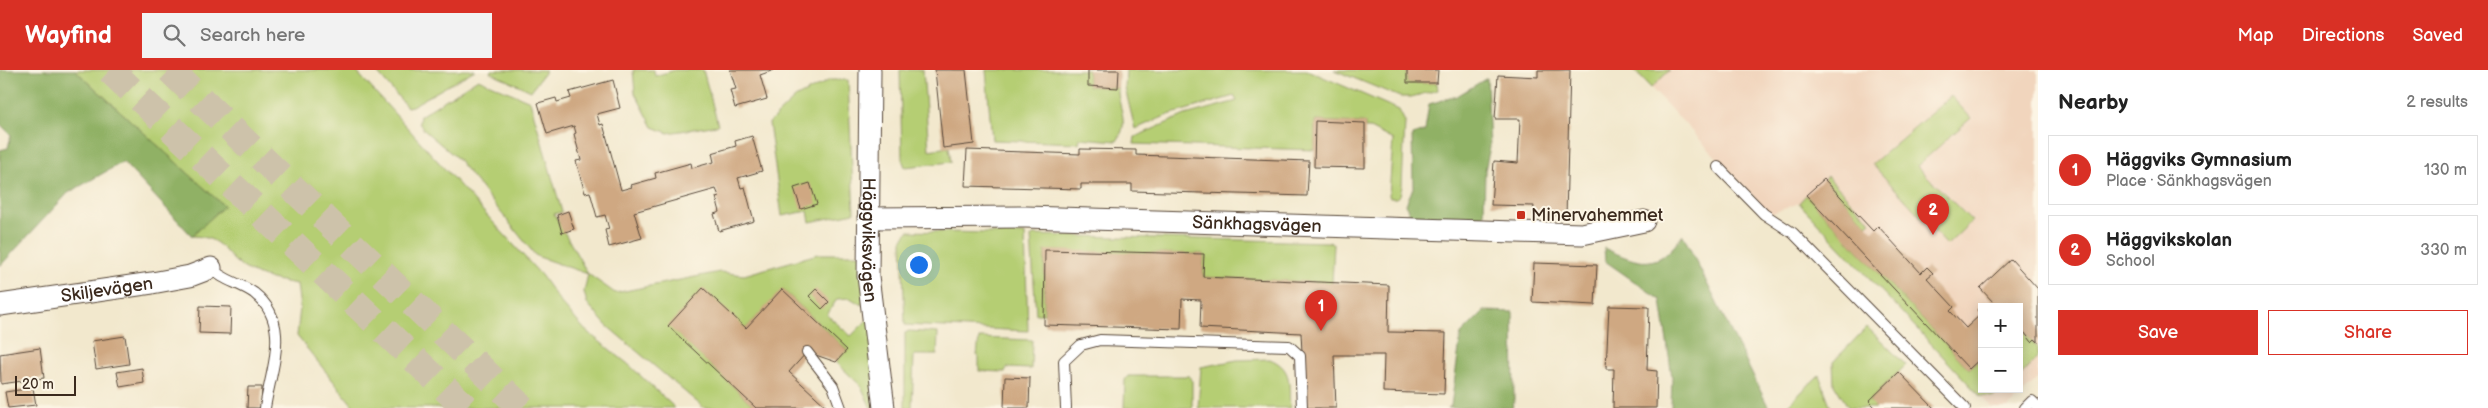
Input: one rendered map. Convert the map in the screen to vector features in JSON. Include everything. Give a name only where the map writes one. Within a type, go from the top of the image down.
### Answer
[{"type":"street","name":"Häggviksvägen","points":[[870,70],[868,276],[884,408]]},
{"type":"street","name":"Sänkhagsvägen","points":[[868,218],[1026,217],[1582,234],[1644,221]]},
{"type":"street","name":"Skiljevägen","points":[[0,305],[152,283],[190,276],[211,268]]},
{"type":"lane","points":[[1718,168],[1764,214],[1793,233],[1965,408]]},
{"type":"lane","points":[[211,268],[218,275],[228,278],[254,294],[268,308],[274,318],[277,330],[276,353],[265,408]]},
{"type":"lane","points":[[1066,408],[1064,361],[1081,345],[1100,340],[1289,346],[1300,356],[1302,408]]},
{"type":"lane","points":[[807,352],[833,386],[841,408]]},
{"type":"lane","points":[[2026,408],[2032,401],[2038,407]]},
{"type":"shaded area","points":[[1634,70],[2038,70],[2038,378],[2023,393],[2008,408],[1992,408],[1799,203],[1770,214]]},
{"type":"green space","points":[[0,70],[75,70],[224,206],[192,236],[123,162],[68,193],[0,266],[0,150],[8,148],[11,135],[0,124]]},
{"type":"green space","points":[[75,70],[355,70],[541,275],[561,303],[585,330],[628,364],[675,408],[355,408],[297,336],[300,308],[297,284],[258,275],[238,264],[218,243],[203,237],[192,236],[224,206]]},
{"type":"green space","points":[[375,70],[475,70],[412,106],[407,107]]},
{"type":"green space","points":[[491,70],[546,70],[531,91],[490,72]]},
{"type":"green space","points":[[633,70],[654,70],[655,76],[675,70],[703,70],[718,125],[668,133],[653,127],[635,93]]},
{"type":"green space","points":[[900,70],[923,70],[929,150],[949,147],[951,162],[905,167],[902,159]]},
{"type":"green space","points":[[986,70],[1088,70],[1088,86],[1118,88],[1123,120],[1121,134],[1117,141],[1080,138],[1079,143],[992,140]]},
{"type":"green space","points":[[1126,70],[1307,70],[1399,110],[1405,122],[1400,195],[1396,198],[1390,198],[1389,195],[1393,140],[1370,128],[1365,128],[1365,123],[1315,121],[1315,150],[1134,144],[1135,137],[1185,115],[1237,101],[1234,96],[1168,115],[1135,129],[1125,88]]},
{"type":"green space","points":[[1334,70],[1407,70],[1407,83],[1437,83],[1438,90],[1411,97],[1400,97]]},
{"type":"green space","points":[[1634,70],[1670,70],[1651,88]]},
{"type":"green space","points":[[1487,78],[1490,147],[1485,170],[1484,216],[1425,218],[1409,214],[1406,204],[1413,188],[1412,135],[1425,131],[1429,104],[1457,96]]},
{"type":"green space","points":[[478,79],[530,101],[562,212],[554,214],[588,274],[536,256],[457,158],[425,131],[419,123],[420,116]]},
{"type":"green space","points":[[830,80],[848,80],[854,213],[810,222],[808,211],[782,216],[769,123],[795,98]]},
{"type":"green space","points":[[1951,96],[1971,118],[1917,166],[1972,221],[1947,245],[1872,164]]},
{"type":"green space","points":[[1827,176],[1871,222],[1867,225],[1824,179]]},
{"type":"green space","points":[[1806,195],[1969,369],[1978,361],[1978,393],[1999,393],[1992,397],[1980,396],[1799,203]]},
{"type":"green space","points":[[908,231],[1025,234],[1028,331],[905,325],[902,241]]},
{"type":"green space","points":[[1033,235],[1329,242],[1334,244],[1332,283],[1203,277],[1204,254],[1045,251],[1044,314],[1036,314],[1031,237]]},
{"type":"green space","points":[[1683,235],[1769,408],[1671,408],[1672,377],[1661,300],[1605,261],[1604,248],[1638,261],[1648,261],[1665,255]]},
{"type":"green space","points":[[818,254],[873,254],[862,305],[850,298],[837,299],[827,315],[851,336],[873,314],[878,408],[871,408],[861,386],[836,362],[847,350],[783,290],[746,328],[669,326],[756,408],[704,408],[606,325],[587,303],[584,292],[588,274],[615,293],[720,272],[744,275]]},
{"type":"green space","points":[[1484,311],[1513,312],[1514,402],[1512,408],[1448,408],[1451,406],[1461,334]]},
{"type":"green space","points":[[1867,327],[1906,365],[1869,401],[1876,408],[1849,408],[1834,384],[1833,362]]},
{"type":"green space","points":[[909,331],[938,333],[937,355],[914,355],[912,408],[905,408],[905,333]]},
{"type":"green space","points":[[2024,332],[2038,348],[2038,357],[2023,373]]},
{"type":"green space","points":[[979,338],[1032,340],[1031,369],[1007,368],[1005,372],[979,371],[979,357],[977,356]]},
{"type":"green space","points":[[1270,359],[1278,363],[1286,373],[1289,385],[1290,408],[1198,408],[1201,367],[1237,360]]},
{"type":"green space","points":[[1819,375],[1831,408],[1785,408]]},
{"type":"green space","points":[[1128,376],[1189,376],[1192,381],[1192,408],[1124,408],[1125,380]]},
{"type":"building","points":[[730,70],[774,70],[760,75],[767,99],[735,108],[730,90],[736,89]]},
{"type":"building","points":[[935,70],[966,70],[974,144],[943,148]]},
{"type":"building","points":[[1088,70],[1119,70],[1118,88],[1088,86]]},
{"type":"building","points":[[1407,70],[1438,70],[1437,83],[1407,83]]},
{"type":"building","points":[[1538,70],[1570,70],[1566,216],[1533,215],[1534,206],[1491,205],[1494,161],[1518,163],[1520,119],[1495,119],[1498,75],[1538,77]]},
{"type":"building","points":[[613,80],[620,108],[597,114],[600,125],[603,124],[621,190],[656,178],[655,173],[691,163],[692,168],[714,162],[712,153],[736,146],[735,141],[752,136],[762,171],[738,178],[741,188],[745,187],[754,221],[719,231],[714,214],[720,212],[716,197],[719,196],[716,189],[634,212],[642,238],[609,247],[605,230],[609,229],[605,215],[597,217],[590,192],[585,193],[576,161],[581,160],[574,134],[576,133],[574,126],[547,134],[538,103],[556,98],[557,102],[571,98],[569,92]]},
{"type":"building","points":[[1315,121],[1365,123],[1365,168],[1314,167]]},
{"type":"building","points":[[1080,149],[1136,150],[1136,155],[1309,161],[1307,196],[1132,191],[1132,184],[1081,184],[1081,189],[965,186],[967,150],[1080,154]]},
{"type":"building","points":[[1824,179],[1873,231],[1878,226],[1921,273],[1927,267],[1933,273],[1927,278],[1954,307],[1950,311],[1966,328],[1978,317],[1978,361],[1969,369],[1806,195]]},
{"type":"building","points":[[810,183],[817,204],[801,209],[794,188]]},
{"type":"building","points":[[568,211],[574,229],[562,233],[557,215]]},
{"type":"building","points":[[1045,250],[1204,254],[1203,277],[1389,285],[1388,332],[1446,333],[1444,394],[1383,392],[1384,355],[1334,355],[1336,408],[1305,408],[1301,333],[1200,328],[1201,300],[1182,299],[1181,329],[1044,325]]},
{"type":"building","points":[[2011,259],[2038,289],[2038,342],[2035,339],[2032,342],[2023,333],[2023,303],[1994,303],[1980,288]]},
{"type":"building","points":[[1534,263],[1597,265],[1595,305],[1532,302]]},
{"type":"building","points":[[703,288],[746,328],[782,289],[847,350],[836,362],[807,352],[789,372],[828,408],[756,408],[668,326]]},
{"type":"building","points":[[816,289],[829,302],[822,309],[809,296]]},
{"type":"building","points":[[200,306],[231,307],[230,334],[199,333]]},
{"type":"building","points":[[1609,306],[1649,307],[1647,370],[1657,371],[1656,408],[1613,408],[1614,369],[1606,369]]},
{"type":"building","points":[[125,336],[129,364],[96,369],[92,341]]},
{"type":"building","points":[[40,348],[44,378],[1,384],[0,354]]},
{"type":"building","points":[[142,368],[144,383],[120,387],[117,372]]},
{"type":"building","points":[[1899,372],[1934,408],[1876,408],[1869,401]]},
{"type":"building","points":[[1005,377],[1030,378],[1029,408],[1004,408]]},
{"type":"building","points":[[248,387],[262,387],[261,408],[247,408]]},
{"type":"building","points":[[33,388],[36,405],[8,408],[5,392]]},
{"type":"tunnel","points":[[110,70],[466,408]]},
{"type":"tunnel","points":[[170,70],[522,408]]},
{"type":"place","name":"Minervahemmet","points":[[1521,215]]},
{"type":"place","name":"Häggvikskolan","points":[[1933,235]]},
{"type":"place","name":"Häggviks Gymnasium","points":[[1321,331]]}]
